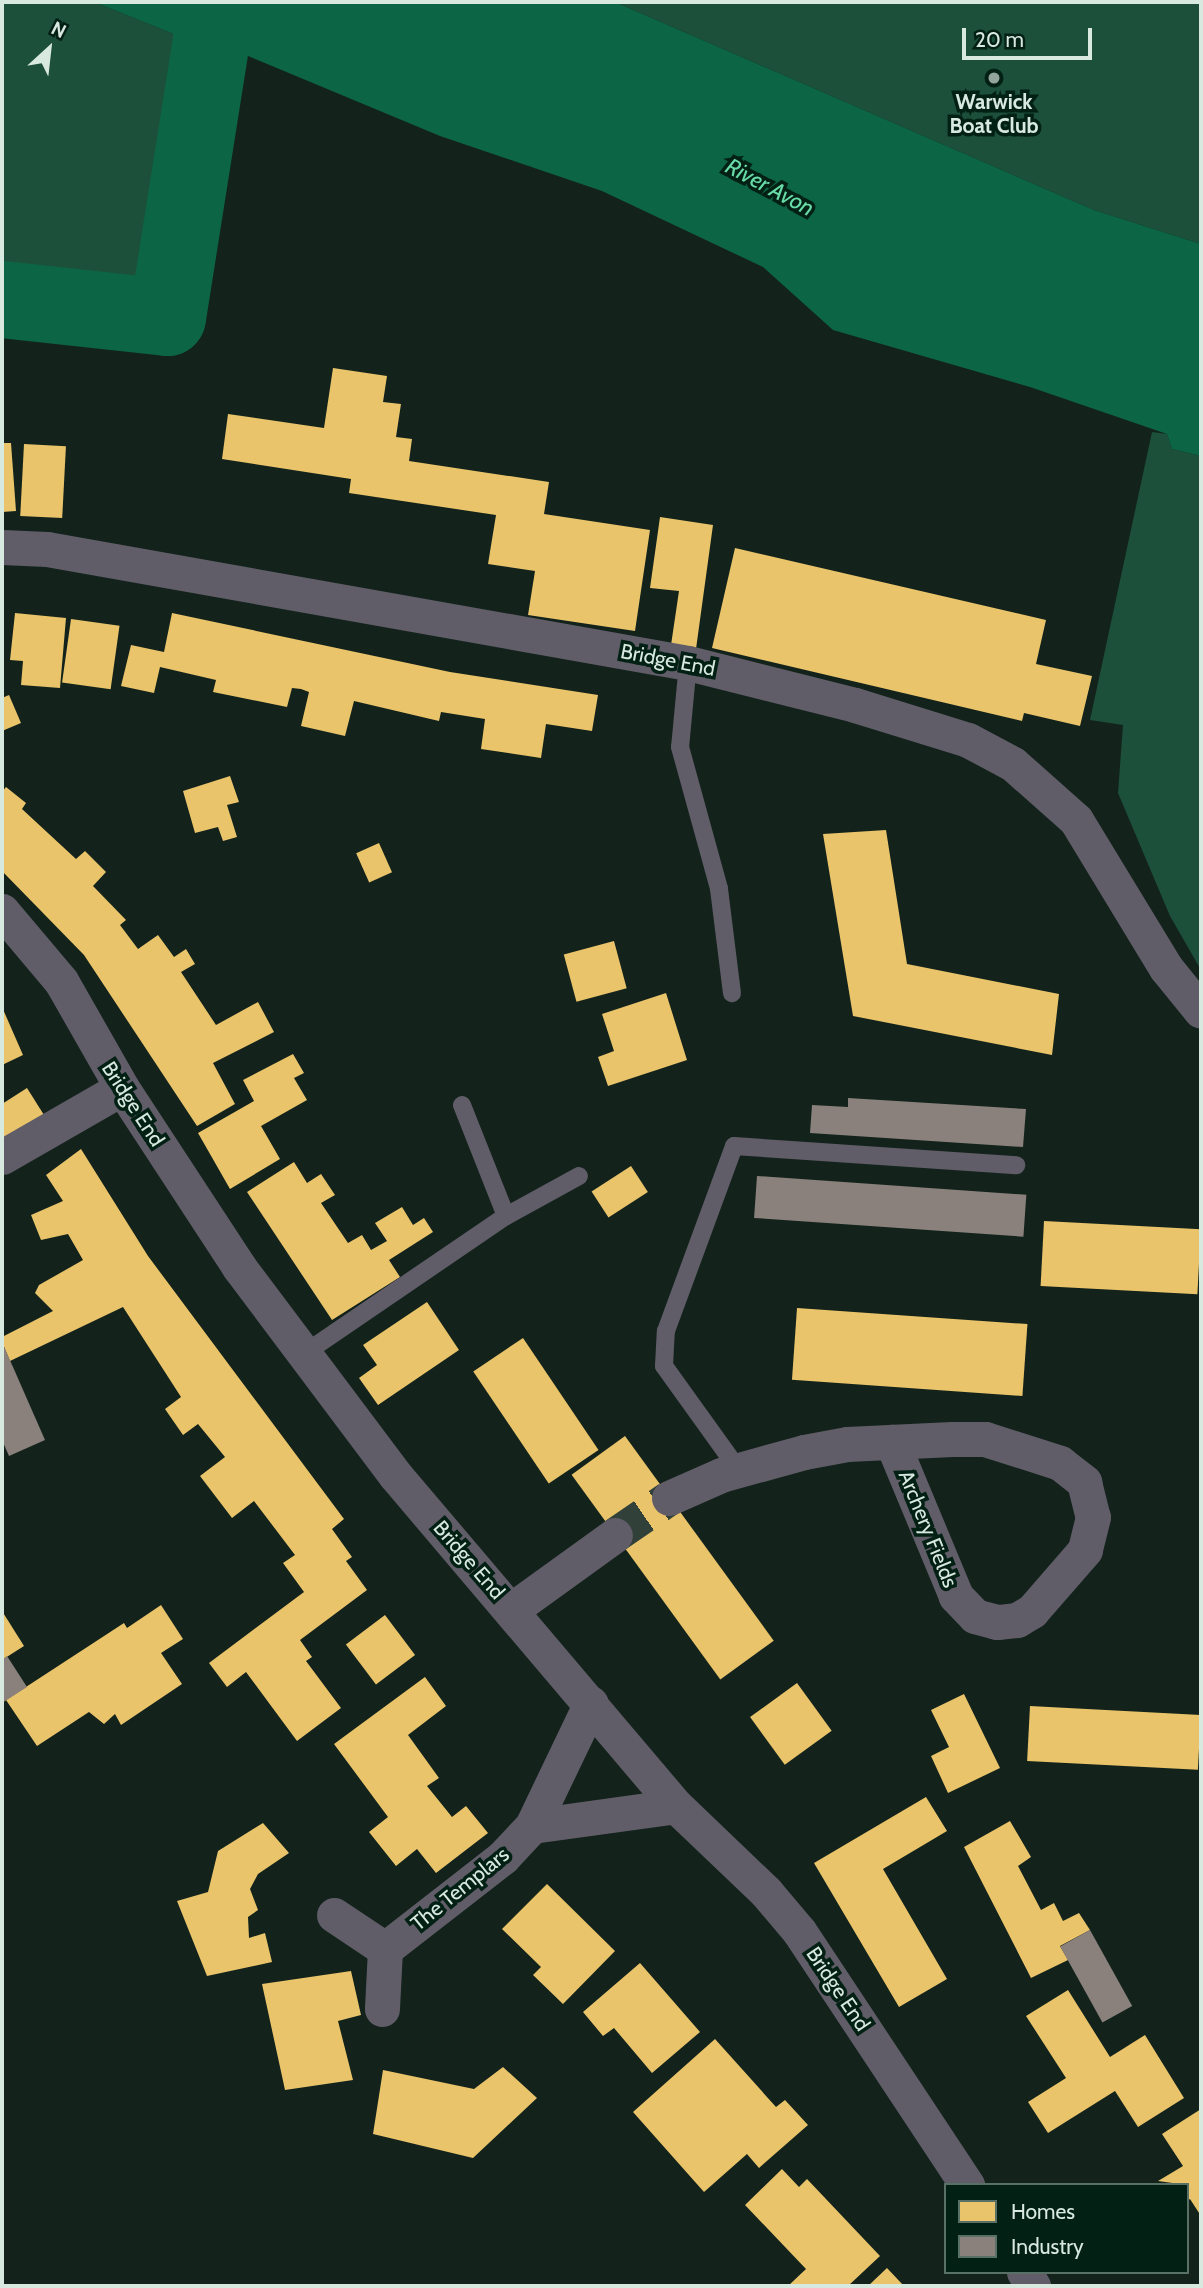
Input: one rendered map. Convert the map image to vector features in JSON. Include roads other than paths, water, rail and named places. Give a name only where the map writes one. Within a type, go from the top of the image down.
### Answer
[{"type":"street","name":"Bridge End","points":[[2,547],[47,549],[688,663],[924,724],[1013,764],[1052,793],[1076,820],[1166,968],[1201,1011]]},
{"type":"street","name":"Bridge End","points":[[2,911],[61,982],[122,1088],[239,1267],[396,1476],[676,1806],[766,1892],[799,1931],[966,2183]]},
{"type":"street","points":[[2,1157],[122,1088]]},
{"type":"street","name":"Archery Fields","points":[[669,1498],[737,1469],[847,1444],[892,1442],[985,1439],[1060,1463],[1089,1491],[1093,1517],[1085,1550],[1032,1611],[1017,1620],[997,1622],[975,1616],[956,1596],[892,1442]]},
{"type":"street","points":[[512,1610],[615,1535]]},
{"type":"street","name":"The Templars","points":[[385,1949],[503,1857],[532,1826],[591,1703]]},
{"type":"street","points":[[532,1826],[676,1806]]},
{"type":"street","points":[[334,1915],[385,1949],[382,2009]]},
{"type":"lane","points":[[688,663],[680,747],[719,889],[732,993]]},
{"type":"lane","points":[[463,1105],[506,1216]]},
{"type":"lane","points":[[737,1469],[664,1366],[666,1331],[734,1146],[1016,1165]]},
{"type":"lane","points":[[305,1353],[506,1216],[579,1176]]},
{"type":"water","name":"River Avon","points":[[94,2],[615,2],[1094,210],[1201,244],[1201,456],[1172,449],[1167,434],[1030,387],[833,330],[763,267],[602,191],[440,136],[248,56],[231,57]]},
{"type":"waterway","points":[[2,299],[167,317],[217,2]]},
{"type":"tunnel","points":[[615,1535],[669,1498]]},
{"type":"place","name":"Warwick Boat Club","points":[[994,78]]}]
